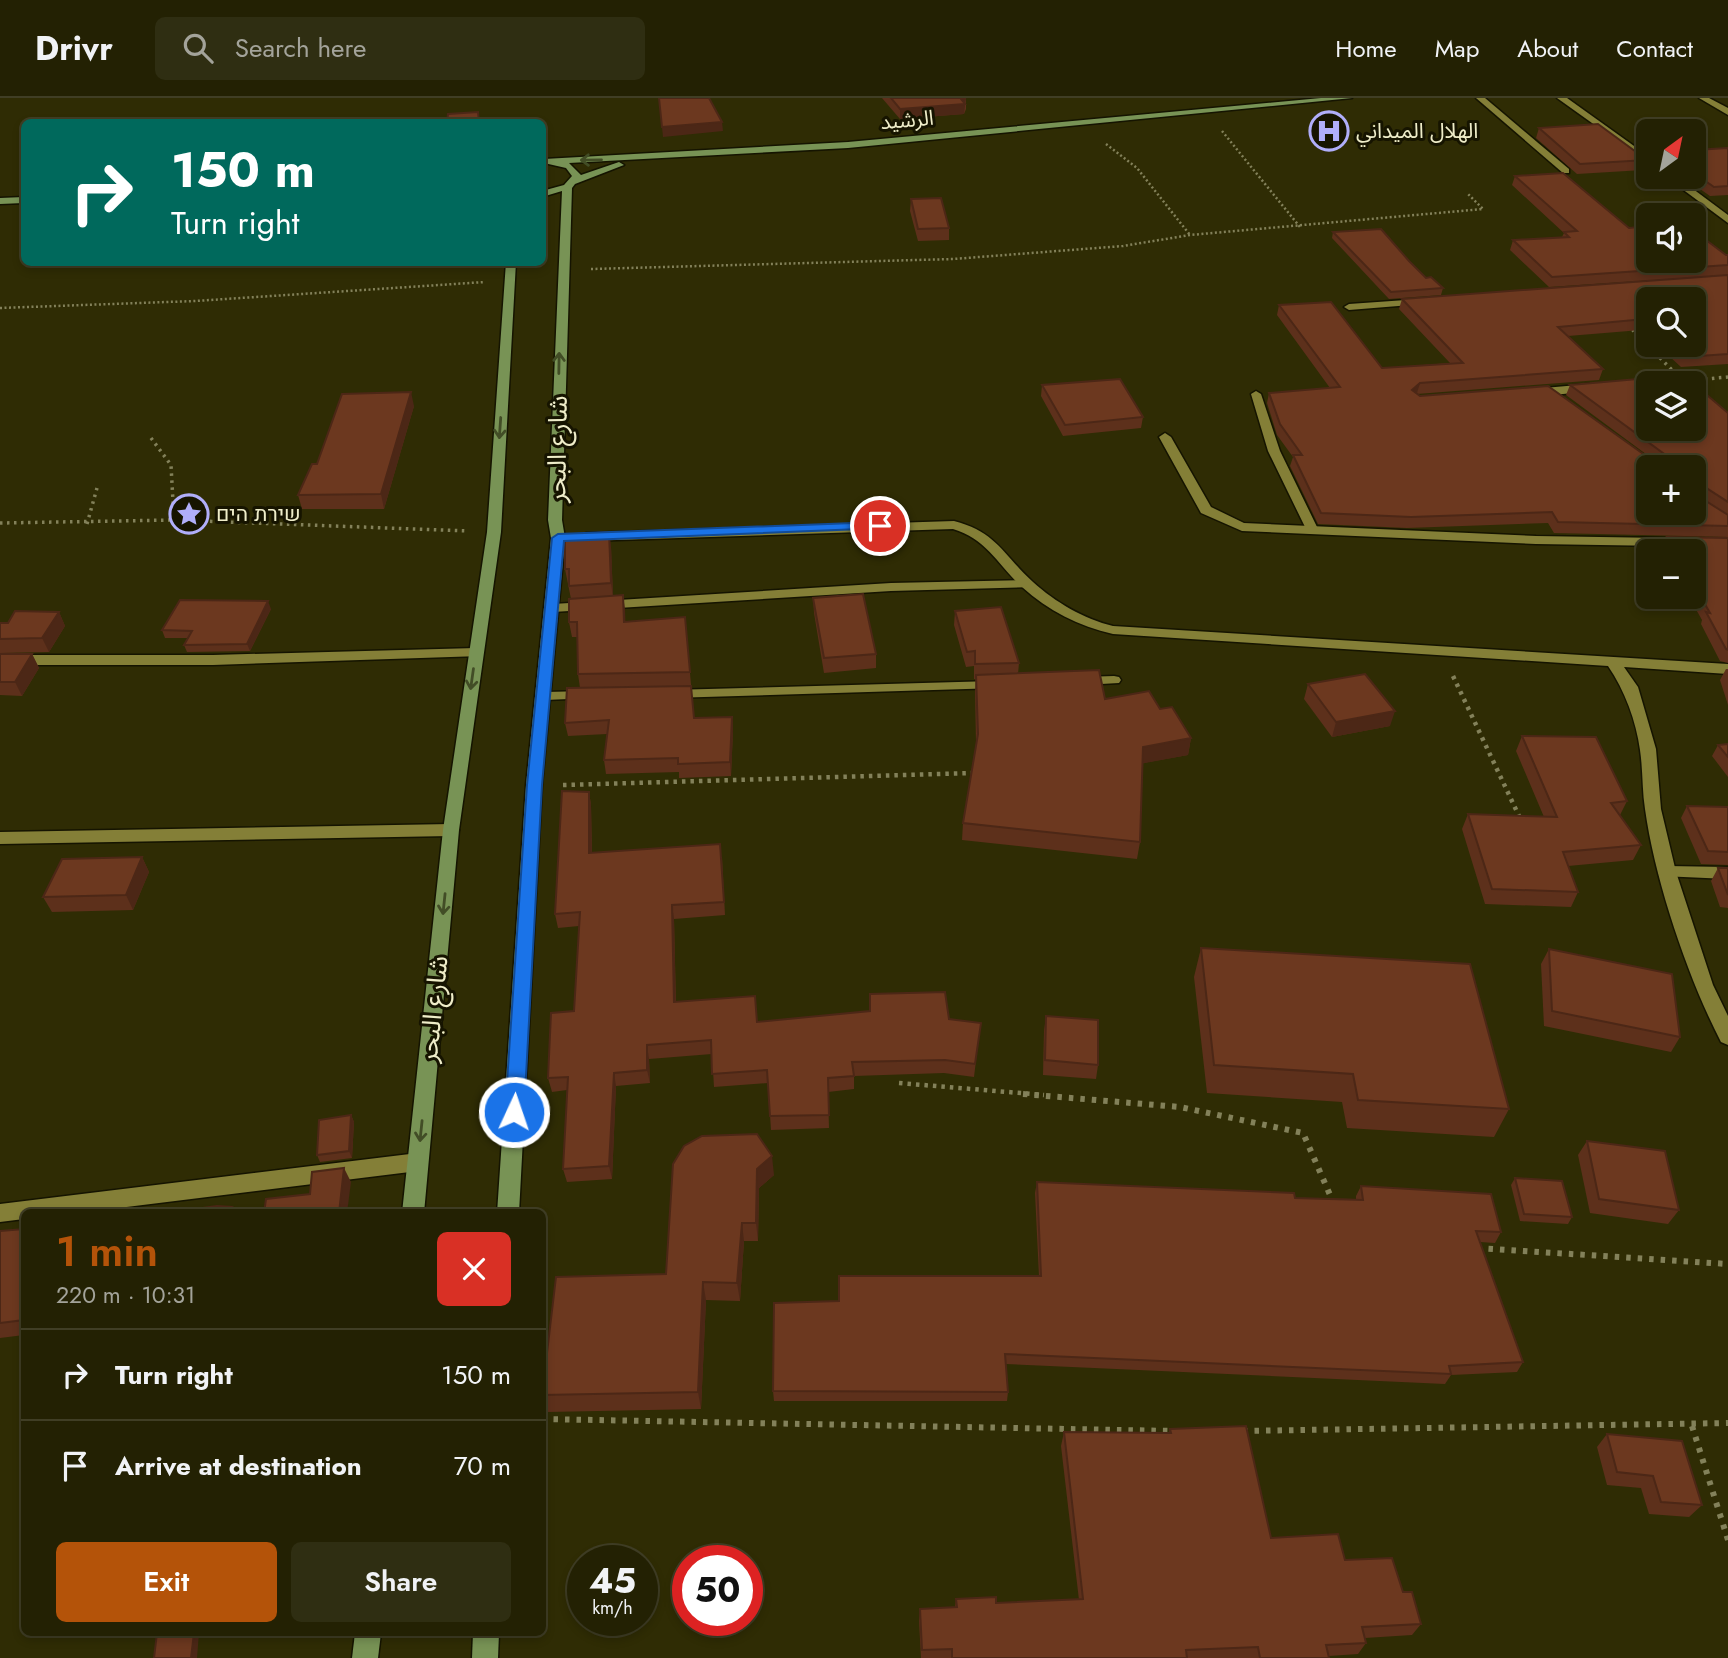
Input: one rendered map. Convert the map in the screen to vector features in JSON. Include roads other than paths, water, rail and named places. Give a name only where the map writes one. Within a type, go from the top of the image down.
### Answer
[{"type":"main road","name":"الرشيد","points":[[546,161],[635,159],[822,147],[1348,98]]},
{"type":"main road","name":"الرشيد","points":[[546,193],[635,159]]},
{"type":"main road","points":[[546,161],[569,166],[575,171],[570,184]]},
{"type":"main road","name":"شارع البحر","points":[[508,1209],[534,785],[545,696],[558,538],[555,520],[562,270],[570,184]]},
{"type":"main road","points":[[0,201],[21,200]]},
{"type":"main road","name":"شارع البحر","points":[[413,1209],[451,830],[494,532],[511,266]]},
{"type":"main road","points":[[365,1658],[368,1636]]},
{"type":"main road","points":[[485,1658],[486,1636]]},
{"type":"street","points":[[1561,98],[1636,151]]},
{"type":"street","points":[[1703,98],[1728,113]]},
{"type":"street","points":[[1687,189],[1728,220]]},
{"type":"street","points":[[1523,393],[1599,387]]},
{"type":"street","points":[[1550,392],[1572,408]]},
{"type":"street","points":[[1165,437],[1206,510],[1242,527],[1536,540],[1728,543]]},
{"type":"street","points":[[558,538],[954,525],[976,530],[990,540],[1028,584],[1090,625],[1114,630],[1442,653],[1612,660],[1728,669]]},
{"type":"street","points":[[0,660],[213,660],[476,653]]},
{"type":"street","points":[[1612,660],[1630,687],[1648,749],[1653,809],[1667,872],[1704,985],[1728,1037]]},
{"type":"street","points":[[0,838],[451,830]]},
{"type":"street","points":[[32,1209],[418,1161]]},
{"type":"street","points":[[0,1213],[21,1210]]},
{"type":"lane","points":[[1480,98],[1566,171]]},
{"type":"lane","points":[[1349,307],[1430,302]]},
{"type":"lane","points":[[1256,394],[1274,451],[1312,529]]},
{"type":"lane","points":[[553,608],[891,587],[1028,584]]},
{"type":"lane","points":[[1073,682],[1114,680]]},
{"type":"lane","points":[[653,694],[1005,685]]},
{"type":"lane","points":[[545,696],[599,695]]},
{"type":"lane","points":[[1667,872],[1728,873]]},
{"type":"place","name":"الهلال الميداني","points":[[1329,131]]},
{"type":"place","name":"שירת הים","points":[[189,514]]}]
